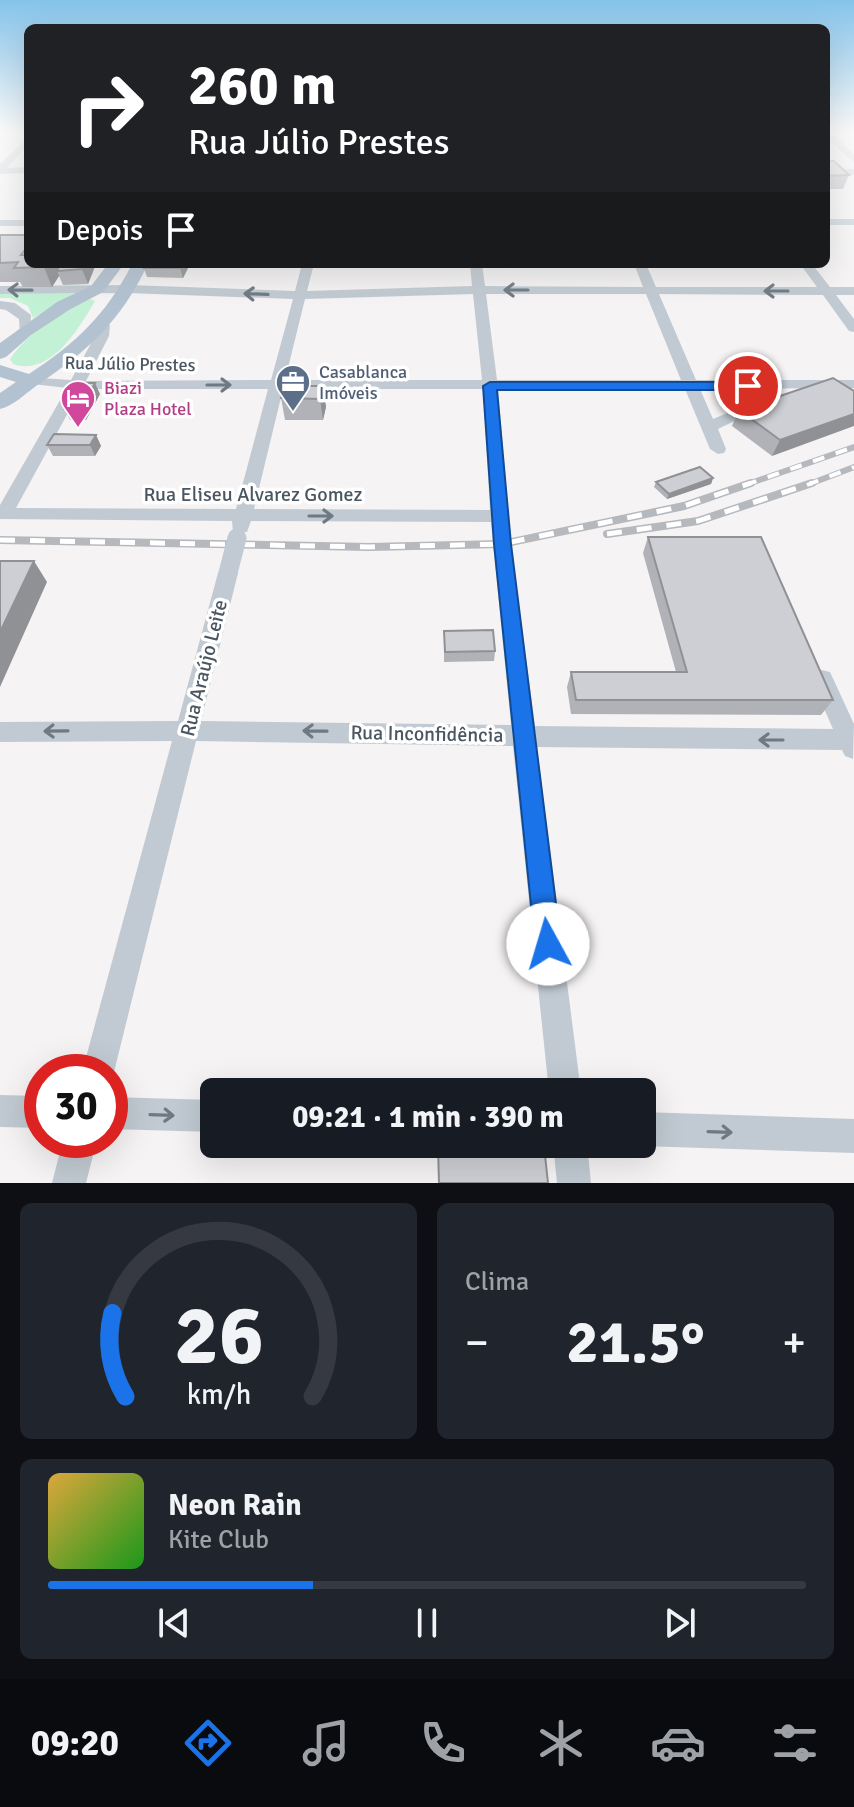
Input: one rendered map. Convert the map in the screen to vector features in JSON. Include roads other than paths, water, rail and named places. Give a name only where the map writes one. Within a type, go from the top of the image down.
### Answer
[{"type":"main road","points":[[0,353],[25,331],[97,289],[113,268]]},
{"type":"main road","points":[[0,403],[29,380],[54,366],[103,325],[128,289],[138,268]]},
{"type":"main road","points":[[97,289],[105,308],[103,325]]},
{"type":"main road","points":[[0,371],[29,380]]},
{"type":"street","points":[[830,222],[854,222]]},
{"type":"street","points":[[0,223],[24,223]]},
{"type":"street","name":"Rua Araújo Leite","points":[[103,1054],[307,268]]},
{"type":"street","points":[[476,268],[563,1078]]},
{"type":"street","points":[[642,268],[718,449]]},
{"type":"street","points":[[809,268],[854,328]]},
{"type":"street","points":[[55,291],[62,277]]},
{"type":"street","points":[[0,290],[128,289],[299,295],[478,290],[854,291]]},
{"type":"street","points":[[0,305],[10,306],[26,318],[25,331]]},
{"type":"street","points":[[76,385],[102,336],[103,325]]},
{"type":"street","name":"Rua Júlio Prestes","points":[[29,380],[76,385],[854,384]]},
{"type":"street","name":"Rua Eliseu Alvarez Gomez","points":[[76,385],[4,514],[501,516]]},
{"type":"street","points":[[709,427],[803,385]]},
{"type":"street","points":[[813,658],[852,744]]},
{"type":"street","name":"Rua Inconfidência","points":[[0,732],[188,729],[852,744]]},
{"type":"street","points":[[0,1111],[24,1112]]},
{"type":"street","points":[[128,1114],[200,1116]]},
{"type":"street","points":[[656,1129],[854,1136]]},
{"type":"street","points":[[69,1183],[75,1158]]},
{"type":"street","points":[[571,1158],[574,1183]]},
{"type":"railway","points":[[745,485],[854,447]]},
{"type":"railway","points":[[807,485],[854,467]]},
{"type":"railway","points":[[0,540],[369,547],[502,544],[684,506],[751,483]]},
{"type":"railway","points":[[607,534],[698,521],[812,483]]},
{"type":"place","name":"Casablanca Imóveis","points":[[293,413]]},
{"type":"place","name":"Biazi Plaza Hotel","points":[[78,429]]}]
